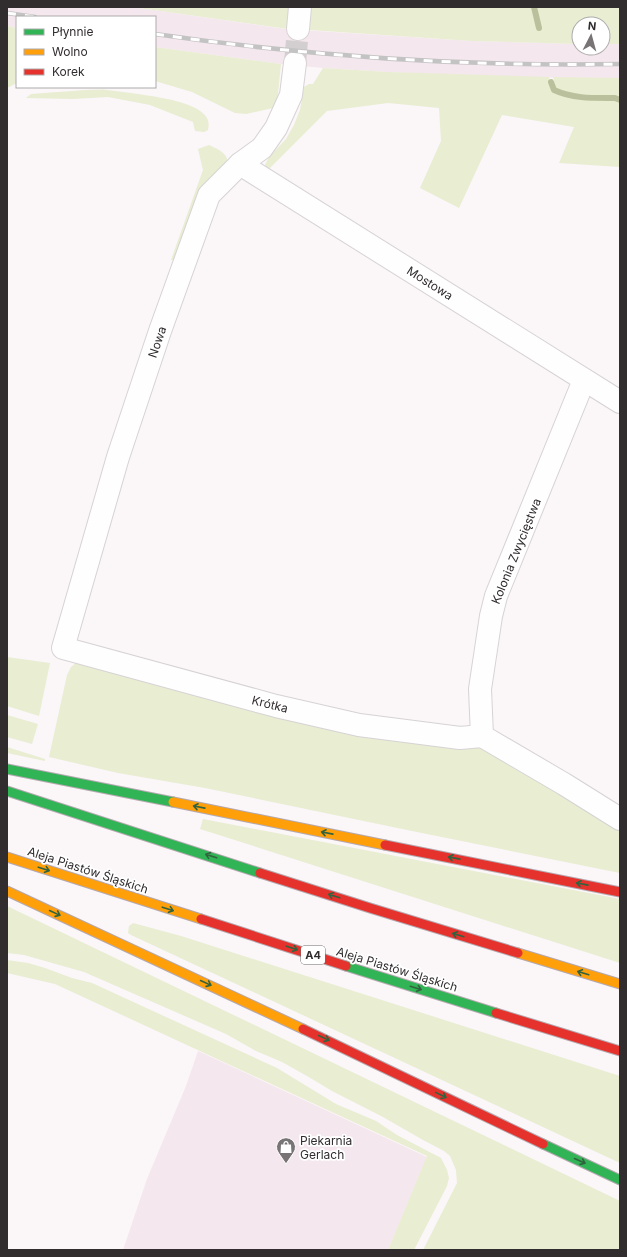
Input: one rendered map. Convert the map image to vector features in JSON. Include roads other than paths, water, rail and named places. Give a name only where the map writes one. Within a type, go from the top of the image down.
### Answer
[{"type":"highway","points":[[7,769],[620,892]]},
{"type":"highway","points":[[7,790],[370,908],[620,984]]},
{"type":"highway","name":"Aleja Piastów Śląskich","points":[[7,857],[352,968],[620,1051]]},
{"type":"highway","points":[[7,891],[350,1051],[620,1180]]},
{"type":"street","points":[[298,29],[300,7]]},
{"type":"street","name":"Nowa","points":[[63,648],[118,456],[160,331],[209,195],[240,164],[262,148],[276,128],[291,95],[295,63]]},
{"type":"street","name":"Mostowa","points":[[240,164],[620,402]]},
{"type":"street","name":"Kolonia Zwycięstwa","points":[[482,736],[480,689],[491,616],[496,596],[584,380]]},
{"type":"street","name":"Krótka","points":[[63,648],[276,706],[359,725],[460,738],[482,736]]},
{"type":"street","points":[[482,736],[620,819]]},
{"type":"waterway","points":[[534,7],[539,28]]},
{"type":"waterway","points":[[551,82],[554,90],[561,93],[584,97],[615,98],[620,100]]},
{"type":"tunnel","points":[[295,63],[298,29]]},
{"type":"railway","points":[[7,13],[28,16]]},
{"type":"railway","points":[[156,34],[213,42],[328,54],[445,62],[503,64],[620,64]]},
{"type":"place","name":"Piekarnia Gerlach","points":[[286,1164]]}]
